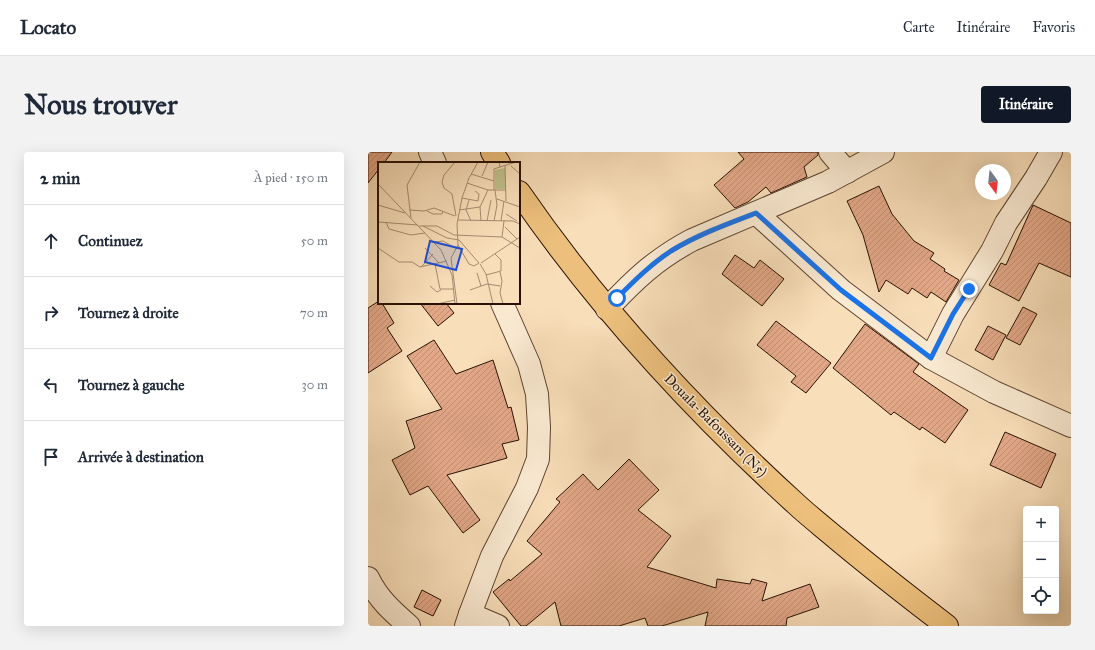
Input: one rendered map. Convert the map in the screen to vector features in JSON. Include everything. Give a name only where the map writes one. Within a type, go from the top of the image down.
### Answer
[{"type":"highway","points":[[492,152],[498,162]]},
{"type":"highway","name":"Douala-Bafoussam (N5)","points":[[520,193],[542,226],[607,309],[680,392],[796,505],[882,577],[946,626]]},
{"type":"street","points":[[430,152],[435,162]]},
{"type":"street","points":[[830,152],[847,172]]},
{"type":"street","points":[[607,309],[647,268],[671,251],[692,240],[847,172],[883,152]]},
{"type":"street","points":[[931,358],[953,314],[992,251],[1006,224],[1051,152]]},
{"type":"street","points":[[756,213],[841,290],[931,358],[994,392],[1071,426]]},
{"type":"street","points":[[498,626],[468,620],[492,556],[527,488],[538,459],[539,427],[537,394],[529,364],[502,304]]},
{"type":"street","points":[[368,578],[373,590],[380,599],[409,626]]},
{"type":"building","points":[[368,152],[392,152],[385,162],[378,162],[378,170],[368,183]]},
{"type":"building","points":[[738,152],[818,152],[818,155],[804,167],[807,177],[771,193],[766,187],[748,202],[735,208],[714,185],[744,159]]},
{"type":"building","points":[[879,186],[892,214],[914,241],[934,253],[930,259],[945,269],[944,271],[959,280],[946,302],[931,292],[927,298],[912,288],[908,294],[886,280],[879,292],[863,235],[847,201]]},
{"type":"building","points":[[1033,205],[1071,223],[1071,277],[1039,263],[1019,301],[989,285],[1001,263],[1006,265]]},
{"type":"building","points":[[735,255],[754,268],[760,260],[784,279],[762,306],[722,274]]},
{"type":"building","points":[[378,302],[378,304],[383,304],[394,323],[387,328],[402,351],[368,373],[368,308]]},
{"type":"building","points":[[421,304],[447,304],[454,313],[438,326]]},
{"type":"building","points":[[1023,307],[1037,314],[1020,345],[1006,338]]},
{"type":"building","points":[[776,321],[831,363],[806,393],[791,382],[796,376],[757,345]]},
{"type":"building","points":[[865,324],[919,364],[913,372],[968,410],[945,443],[922,427],[920,430],[894,412],[891,415],[833,368]]},
{"type":"building","points":[[988,326],[1006,335],[993,360],[975,350]]},
{"type":"building","points":[[434,340],[456,374],[493,360],[508,408],[511,407],[519,440],[502,444],[507,458],[447,475],[480,520],[463,533],[428,486],[410,495],[392,460],[415,448],[406,421],[442,409],[407,356]]},
{"type":"building","points":[[1005,432],[1056,454],[1041,488],[990,465]]},
{"type":"building","points":[[629,459],[659,490],[638,510],[671,536],[647,567],[716,588],[717,579],[750,584],[752,579],[767,583],[762,601],[810,584],[819,607],[787,618],[786,626],[705,626],[708,612],[662,626],[648,626],[645,618],[619,626],[561,626],[555,602],[526,626],[521,626],[493,592],[509,579],[510,581],[542,554],[527,541],[560,502],[556,499],[583,474],[598,490]]},
{"type":"building","points":[[422,590],[441,600],[433,616],[414,607]]},
{"type":"route","points":[[617,298],[647,268],[671,251],[692,240],[756,213],[841,290],[931,358],[953,314],[969,289]]}]
